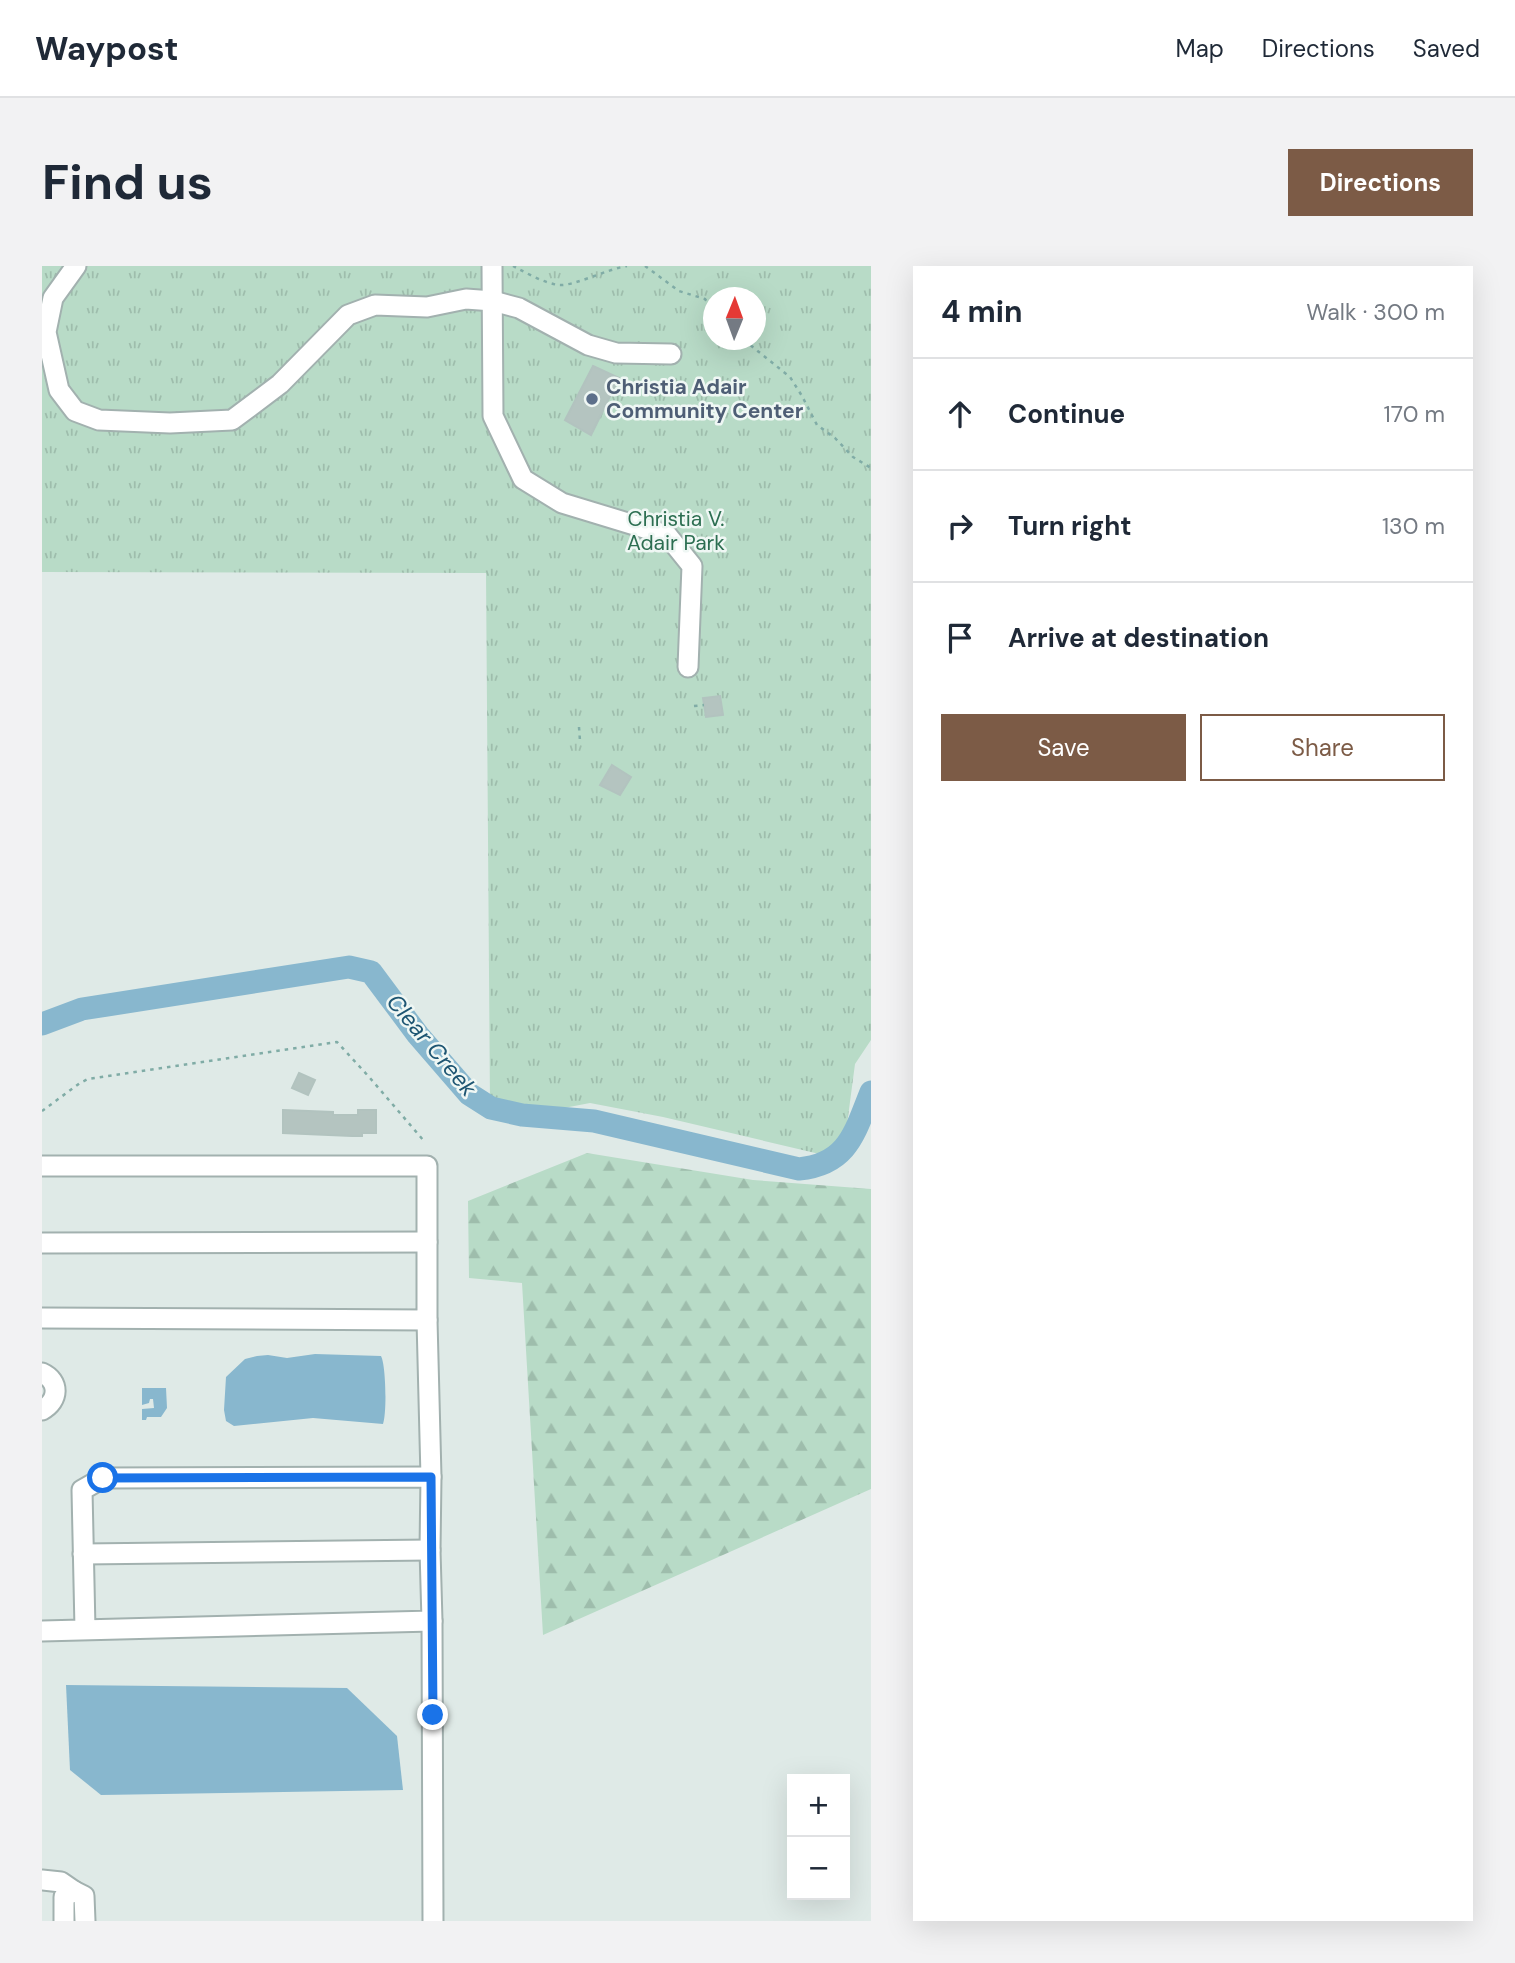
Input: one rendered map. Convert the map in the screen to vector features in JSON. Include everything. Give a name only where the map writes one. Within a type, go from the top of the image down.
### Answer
[{"type":"street","points":[[76,266],[53,298],[46,332],[59,390],[75,411],[99,421],[170,423],[232,420],[280,384],[348,315],[375,305],[427,307],[466,299],[493,301],[519,308],[588,345],[615,353],[671,354]]},
{"type":"street","points":[[492,266],[493,416],[523,479],[562,503],[667,535],[692,566],[688,667]]},
{"type":"street","points":[[42,1166],[427,1166],[433,1921]]},
{"type":"street","points":[[42,1243],[427,1242]]},
{"type":"street","points":[[42,1318],[427,1320]]},
{"type":"street","points":[[42,1373],[52,1380],[56,1392],[51,1404],[42,1410]]},
{"type":"street","points":[[85,1629],[82,1490],[103,1478],[431,1477]]},
{"type":"street","points":[[83,1554],[430,1550]]},
{"type":"street","points":[[42,1631],[432,1622]]},
{"type":"street","points":[[42,1880],[61,1882],[84,1896],[85,1921]]},
{"type":"street","points":[[64,1921],[64,1897],[74,1891]]},
{"type":"path","points":[[513,266],[558,285],[628,266]]},
{"type":"path","points":[[645,266],[679,291],[703,298]]},
{"type":"path","points":[[756,350],[790,377],[817,425],[835,438],[853,457],[871,468]]},
{"type":"path","points":[[694,706],[704,705]]},
{"type":"path","points":[[579,727],[580,741]]},
{"type":"path","points":[[42,1111],[88,1079],[337,1042],[424,1141]]},
{"type":"green space","name":"Christia V. Adair Park","points":[[42,266],[871,266],[871,1040],[855,1064],[846,1132],[828,1156],[663,1117],[590,1103],[543,1112],[490,1105],[486,573],[42,572]]},
{"type":"green space","points":[[587,1153],[753,1180],[871,1189],[871,1489],[543,1635],[522,1283],[469,1278],[468,1201]]},
{"type":"water","points":[[315,1354],[381,1356],[385,1389],[383,1424],[313,1418],[234,1426],[226,1421],[226,1377],[245,1359],[268,1355],[287,1358]]},
{"type":"water","points":[[142,1388],[166,1388],[167,1408],[161,1417],[147,1417],[142,1420],[142,1409],[154,1408],[153,1399],[142,1405]]},
{"type":"water","points":[[66,1685],[347,1688],[397,1736],[403,1790],[101,1795],[70,1770]]},
{"type":"building","name":"Christia Adair Community Center","points":[[593,366],[619,378],[591,435],[565,420]]},
{"type":"building","points":[[720,696],[723,715],[706,717],[703,698]]},
{"type":"building","points":[[612,765],[631,777],[620,795],[600,785]]},
{"type":"building","points":[[299,1073],[315,1080],[308,1095],[292,1088]]},
{"type":"building","points":[[283,1110],[358,1115],[358,1110],[376,1110],[376,1133],[352,1136],[283,1133]]},
{"type":"waterway","name":"Clear Creek","points":[[42,1024],[82,1009],[349,967],[371,972],[418,1035],[469,1094],[491,1108],[522,1115],[594,1121],[799,1169],[816,1166],[840,1153],[854,1132],[871,1092]]},
{"type":"place","name":"Christia Adair Community Center","points":[[592,399]]},
{"type":"route","points":[[103,1478],[431,1477],[433,1715]]}]
